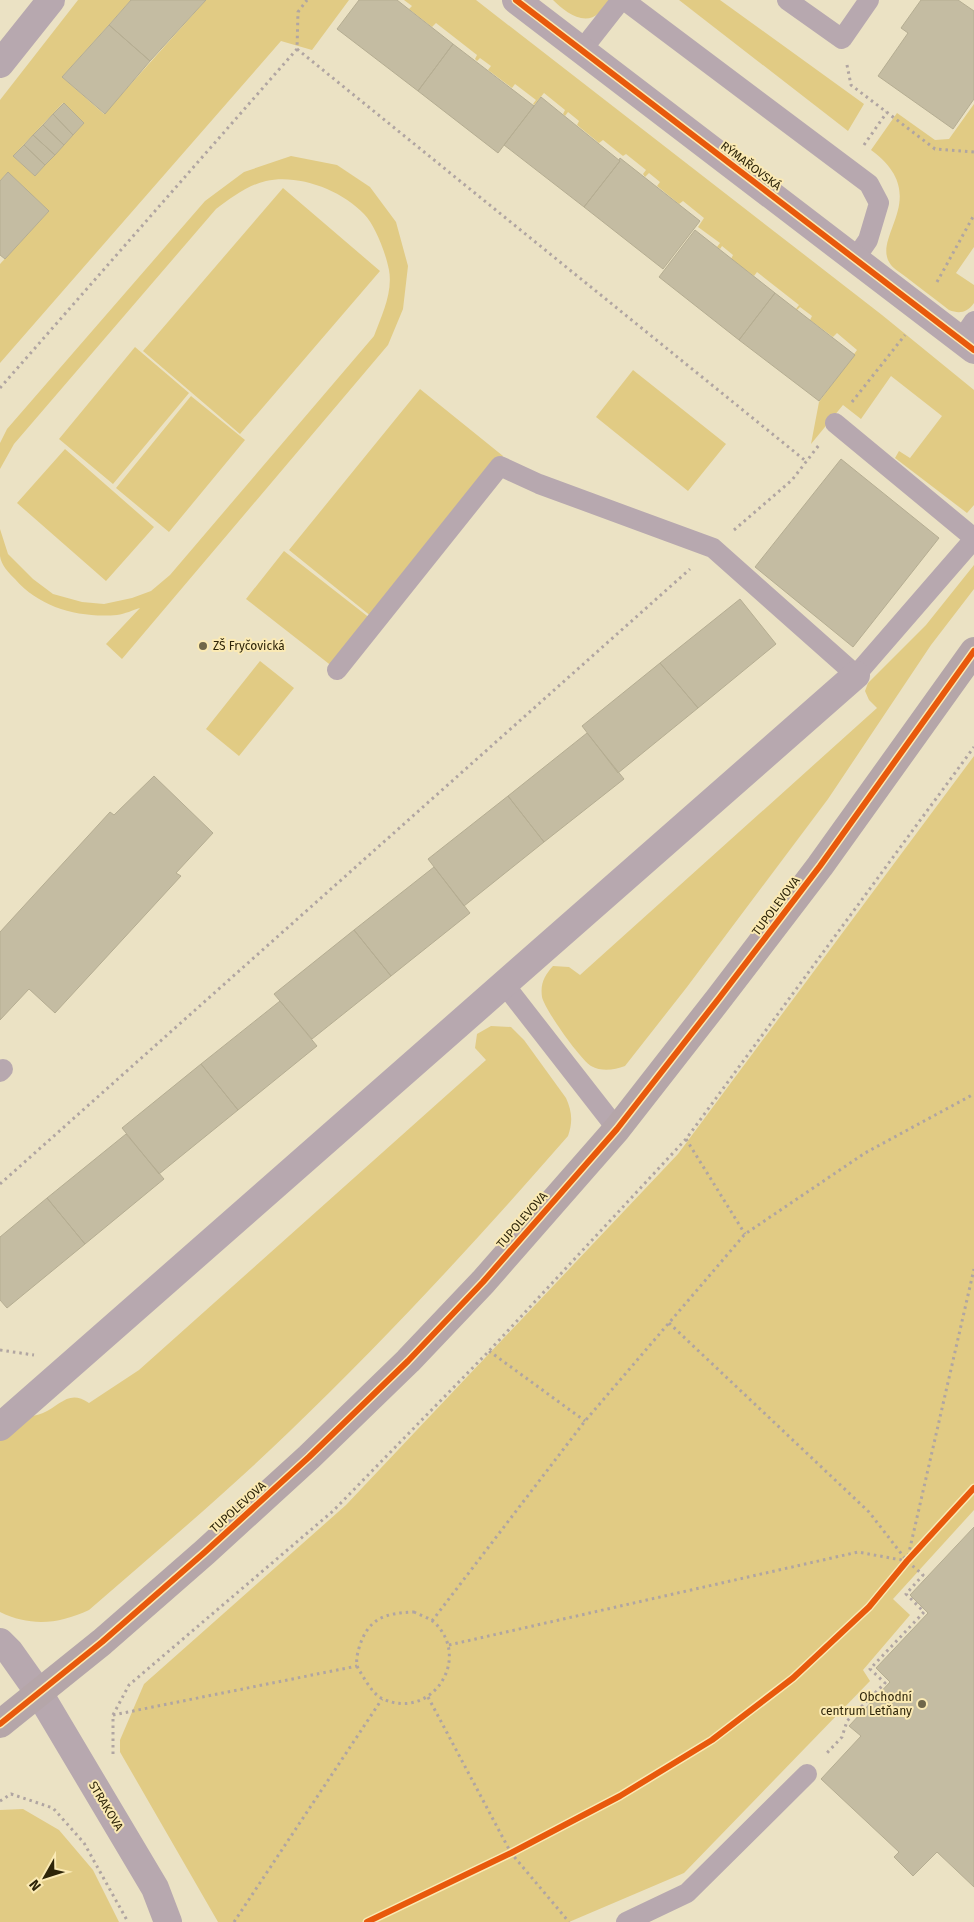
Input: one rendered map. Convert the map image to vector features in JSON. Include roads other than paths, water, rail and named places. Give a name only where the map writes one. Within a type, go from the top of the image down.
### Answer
[{"type":"main road","name":"TUPOLEVOVA","points":[[0,1724],[102,1642],[205,1552],[309,1457],[401,1368],[483,1282],[617,1129],[820,866],[974,651]]},
{"type":"street","points":[[0,64],[51,0]]},
{"type":"street","name":"RÝMAŘOVSKÁ","points":[[516,0],[922,310],[970,337]]},
{"type":"street","points":[[1,1425],[856,675]]},
{"type":"street","name":"STRAKOVA","points":[[0,1642],[10,1652],[39,1693],[155,1888],[168,1922]]},
{"type":"lane","points":[[581,51],[622,0],[869,184],[879,203],[868,240],[855,260]]},
{"type":"lane","points":[[787,0],[842,39],[869,0]]},
{"type":"lane","points":[[337,670],[500,466],[539,484],[713,548],[856,675],[974,538],[835,423]]},
{"type":"lane","points":[[504,984],[617,1129]]},
{"type":"lane","points":[[626,1922],[687,1893],[807,1774]]},
{"type":"place","name":"ZŠ Fryčovická","points":[[203,646]]},
{"type":"place","name":"Obchodní centrum Letňany","points":[[922,1704]]}]
